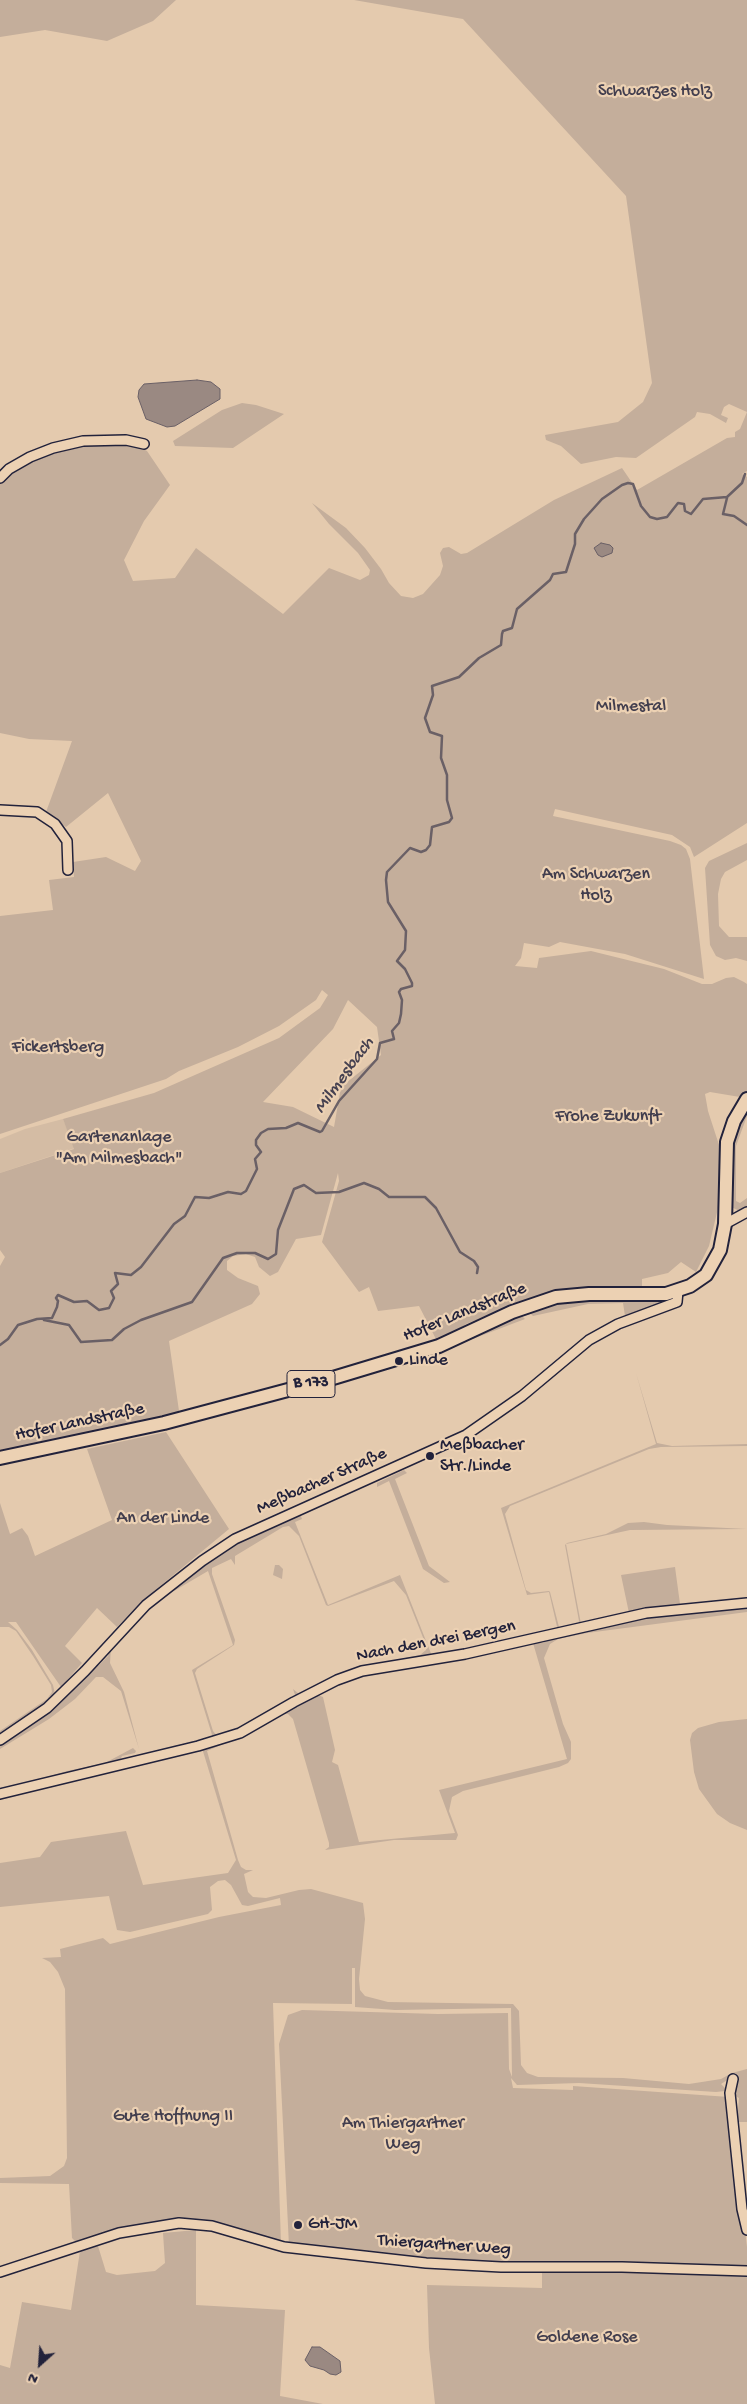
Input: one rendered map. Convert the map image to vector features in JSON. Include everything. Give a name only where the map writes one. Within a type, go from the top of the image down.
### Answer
[{"type":"main road","name":"Hofer Landstraße","points":[[0,1458],[164,1423],[333,1378],[438,1346],[512,1312],[556,1297],[589,1294],[650,1295],[678,1291],[690,1286],[706,1275],[720,1250],[725,1224],[727,1142],[734,1121],[747,1099]]},
{"type":"street","points":[[0,478],[9,469],[30,457],[53,448],[83,441],[126,440],[144,444]]},
{"type":"street","points":[[0,810],[37,812],[55,824],[67,841],[68,870]]},
{"type":"street","points":[[725,1224],[747,1212]]},
{"type":"street","name":"Meßbacher Straße","points":[[0,1740],[47,1708],[85,1672],[146,1605],[235,1539],[326,1496],[466,1435],[522,1396],[589,1340],[618,1324],[677,1302],[678,1291]]},
{"type":"street","name":"Nach den drei Bergen","points":[[0,1794],[198,1746],[240,1733],[337,1680],[362,1671],[465,1654],[646,1613],[747,1603]]},
{"type":"street","points":[[733,2079],[730,2093],[742,2209],[747,2230]]},
{"type":"street","name":"Thiergartner Weg","points":[[0,2272],[119,2233],[179,2223],[212,2226],[284,2247],[426,2263],[501,2267],[622,2267],[747,2271]]},
{"type":"shaded area","points":[[197,380],[211,382],[220,389],[220,399],[175,426],[167,427],[146,419],[138,397],[139,390],[144,384]]},
{"type":"shaded area","points":[[601,543],[610,545],[613,548],[612,553],[602,557],[598,555],[594,548]]},
{"type":"shaded area","points":[[63,1119],[75,1148],[0,1173],[0,1139],[25,1129]]},
{"type":"shaded area","points":[[312,2347],[320,2347],[340,2361],[341,2372],[336,2375],[330,2374],[310,2366],[305,2360]]},
{"type":"green space","points":[[0,0],[176,0],[153,21],[107,41],[45,30],[0,37]]},
{"type":"green space","name":"Schwarzes Holz","points":[[354,0],[747,0],[747,412],[729,404],[724,407],[721,415],[728,418],[726,423],[710,414],[697,412],[695,417],[636,458],[616,457],[581,464],[561,446],[546,440],[545,435],[618,422],[643,402],[652,383],[626,196],[463,19]]},
{"type":"green space","points":[[242,403],[256,405],[284,414],[233,448],[175,446],[173,441],[222,410]]},
{"type":"green space","points":[[747,412],[747,471],[742,474],[747,477],[747,823],[694,857],[690,847],[672,835],[555,809],[553,816],[670,841],[686,849],[690,859],[704,979],[625,954],[560,942],[549,947],[524,943],[521,958],[515,966],[537,968],[539,958],[591,951],[664,969],[702,984],[712,984],[734,977],[747,984],[747,1091],[740,1097],[710,1092],[705,1094],[708,1111],[720,1148],[719,1204],[709,1246],[696,1272],[681,1262],[668,1273],[642,1279],[642,1286],[565,1292],[527,1299],[466,1324],[438,1343],[419,1306],[378,1311],[369,1287],[359,1292],[322,1242],[339,1181],[338,1173],[321,1235],[296,1239],[278,1272],[270,1276],[259,1267],[255,1257],[246,1254],[233,1256],[227,1261],[227,1270],[238,1278],[258,1286],[260,1294],[252,1304],[169,1341],[179,1411],[176,1415],[0,1454],[0,1266],[5,1257],[0,1250],[0,1173],[74,1149],[63,1119],[154,1093],[279,1038],[320,1008],[328,995],[322,990],[316,1000],[279,1026],[238,1047],[179,1071],[166,1079],[0,1134],[0,916],[53,910],[49,880],[74,877],[73,862],[106,857],[135,871],[141,861],[108,793],[66,827],[46,812],[72,741],[29,739],[0,733],[0,481],[7,474],[42,456],[102,442],[131,443],[147,451],[170,485],[144,521],[124,560],[133,581],[175,578],[196,548],[283,614],[329,568],[360,580],[369,575],[370,570],[358,553],[329,524],[312,503],[346,528],[365,548],[389,583],[401,596],[413,598],[423,594],[440,575],[443,566],[440,553],[443,548],[449,547],[461,554],[467,553],[554,500],[622,468],[637,490],[727,438],[735,437],[735,432],[740,429]],"holes":[[[348,1000],[377,1027],[381,1055],[341,1087],[334,1127],[293,1107],[263,1102],[333,1029]]]},
{"type":"green space","points":[[747,843],[747,860],[725,872],[721,879],[718,894],[719,926],[729,937],[747,937],[747,961],[736,958],[725,960],[716,956],[710,945],[705,868],[709,861]]},
{"type":"green space","points":[[747,1107],[747,1116],[736,1146],[736,1201],[740,1203],[747,1198],[747,1207],[742,1212],[731,1207],[733,1143],[737,1125]]},
{"type":"green space","points":[[586,1299],[670,1299],[591,1336],[589,1334],[625,1316],[623,1303],[588,1304],[533,1316],[527,1310],[564,1301]]},
{"type":"green space","points":[[520,1314],[525,1319],[462,1343],[462,1339]]},
{"type":"green space","points":[[636,1373],[657,1443],[672,1446],[747,1444],[747,1446],[661,1447],[649,1449],[510,1506],[505,1514],[526,1590],[531,1593],[549,1591],[550,1592],[559,1627],[563,1629],[558,1631],[549,1592],[527,1595],[501,1508],[656,1444]]},
{"type":"green space","name":"An der Linde","points":[[166,1432],[229,1529],[142,1601],[117,1627],[97,1608],[65,1646],[82,1663],[61,1687],[16,1622],[8,1622],[17,1630],[32,1650],[53,1685],[55,1694],[35,1711],[0,1735],[0,1731],[47,1699],[52,1692],[51,1685],[16,1631],[9,1627],[0,1627],[0,1503],[10,1534],[22,1528],[28,1536],[35,1556],[112,1520],[87,1449]]},
{"type":"green space","points":[[404,1470],[407,1473],[395,1479],[429,1566],[450,1582],[444,1583],[423,1569],[389,1481],[377,1487],[377,1483]]},
{"type":"green space","points":[[300,1514],[302,1519],[295,1522],[328,1605],[400,1575],[432,1656],[361,1669],[325,1683],[288,1703],[295,1695],[293,1689],[299,1694],[352,1669],[420,1655],[426,1650],[426,1645],[406,1595],[394,1581],[328,1606],[326,1605],[299,1536],[289,1526],[283,1527],[235,1556],[235,1565],[231,1559],[212,1568],[212,1574],[235,1640],[234,1645],[197,1669],[195,1673],[213,1731],[217,1736],[226,1734],[282,1706],[231,1733],[163,1752],[190,1744],[190,1742],[213,1738],[192,1670],[233,1645],[208,1571],[174,1591],[175,1588],[249,1534],[264,1532],[272,1525]]},
{"type":"green space","points":[[644,1522],[747,1529],[630,1530],[566,1544],[606,1534],[628,1523]]},
{"type":"green space","points":[[566,1544],[581,1624],[578,1624]]},
{"type":"green space","points":[[275,1565],[279,1565],[283,1569],[282,1579],[273,1575]]},
{"type":"green space","points":[[675,1567],[680,1604],[629,1613],[621,1575]]},
{"type":"green space","points":[[747,1606],[747,1612],[587,1633],[558,1639],[550,1644],[544,1658],[563,1724],[571,1742],[571,1759],[568,1763],[559,1767],[463,1791],[452,1797],[449,1811],[458,1835],[456,1840],[394,1840],[325,1850],[329,1847],[329,1843],[293,1719],[288,1714],[283,1714],[244,1735],[207,1751],[238,1860],[241,1867],[246,1870],[253,1870],[244,1874],[248,1892],[253,1897],[266,1898],[311,1889],[363,1903],[365,1919],[359,1979],[360,1990],[365,1996],[388,2002],[513,2004],[519,2011],[521,2065],[527,2073],[538,2077],[623,2078],[689,2084],[721,2079],[732,2073],[747,2069],[747,2122],[737,2122],[739,2098],[734,2095],[732,2077],[721,2084],[726,2089],[725,2091],[716,2092],[579,2083],[517,2085],[511,2078],[513,2088],[573,2090],[573,2086],[729,2097],[747,2247],[747,2266],[499,2263],[289,2246],[279,2044],[288,2015],[302,2010],[438,2014],[508,2013],[509,2069],[512,2077],[511,2008],[395,2010],[355,2007],[355,1968],[352,1968],[352,2004],[273,2003],[281,2244],[177,2221],[115,2229],[76,2242],[72,2238],[69,2184],[0,2183],[0,2178],[50,2176],[64,2166],[67,2158],[65,1989],[58,1972],[50,1962],[42,1958],[61,1957],[60,1949],[103,1938],[110,1944],[219,1917],[281,1905],[280,1898],[248,1906],[242,1905],[231,1885],[225,1880],[218,1881],[210,1887],[212,1910],[208,1914],[130,1932],[117,1930],[109,1896],[0,1907],[0,1863],[40,1857],[51,1842],[126,1831],[143,1885],[228,1873],[236,1860],[202,1748],[319,1692],[318,1695],[323,1697],[335,1750],[332,1762],[338,1765],[359,1842],[455,1833],[439,1790],[567,1759],[533,1643],[535,1641],[543,1643],[549,1639],[624,1621],[628,1622],[638,1617],[669,1612],[685,1615],[699,1610]]},
{"type":"green space","points":[[111,1647],[110,1663],[124,1692],[139,1749],[121,1691],[103,1677],[96,1677],[75,1699],[49,1719],[0,1749],[0,1740],[41,1715],[100,1664],[108,1656]]},
{"type":"green space","points":[[747,1719],[747,1830],[730,1823],[717,1814],[699,1789],[694,1772],[690,1740],[692,1733],[698,1728],[719,1722]]},
{"type":"green space","points":[[133,1748],[136,1751],[135,1753],[122,1756],[120,1760],[113,1763],[0,1791],[67,1771],[105,1763]]},
{"type":"green space","points":[[196,2230],[196,2305],[285,2310],[280,2396],[323,2404],[0,2404],[0,2365],[10,2368],[22,2302],[71,2310],[80,2251],[98,2246],[106,2272],[117,2275],[155,2271],[165,2263],[163,2233]]},
{"type":"green space","name":"Goldene Rose","points":[[542,2271],[624,2271],[747,2276],[747,2404],[435,2404],[429,2348],[427,2285],[542,2288]]},
{"type":"waterway","name":"Milmesbach","points":[[0,1345],[8,1339],[18,1325],[37,1319],[52,1318],[57,1307],[58,1301],[56,1298],[58,1295],[74,1302],[87,1301],[99,1310],[109,1308],[114,1298],[111,1291],[118,1284],[115,1273],[131,1275],[141,1267],[174,1224],[185,1216],[195,1197],[209,1198],[228,1192],[241,1194],[246,1191],[257,1169],[255,1159],[261,1152],[256,1145],[256,1140],[261,1133],[268,1129],[286,1128],[298,1123],[320,1132],[322,1131],[339,1101],[377,1059],[380,1043],[394,1039],[392,1031],[399,1023],[401,1014],[402,1000],[399,992],[401,989],[412,986],[405,969],[397,961],[405,950],[406,931],[388,902],[386,880],[387,872],[410,848],[421,852],[426,850],[430,845],[432,827],[449,822],[452,818],[447,800],[447,775],[441,758],[442,736],[430,732],[425,718],[433,695],[432,686],[459,677],[479,658],[501,645],[503,631],[512,628],[517,609],[550,580],[553,574],[566,572],[575,544],[575,534],[584,519],[602,499],[622,485],[633,484],[641,506],[650,517],[657,519],[667,517],[678,503],[684,504],[685,511],[691,514],[703,499],[727,497],[742,483],[745,474]]},
{"type":"waterway","points":[[727,498],[723,514],[734,516],[747,525]]},
{"type":"waterway","points":[[44,1320],[69,1325],[81,1342],[112,1340],[124,1329],[141,1320],[192,1302],[223,1258],[237,1253],[255,1253],[268,1259],[276,1254],[278,1230],[294,1189],[304,1185],[316,1193],[339,1192],[364,1183],[379,1189],[389,1197],[425,1197],[436,1208],[460,1252],[474,1261],[478,1267],[477,1273]]},
{"type":"place","name":"Linde","points":[[399,1361]]},
{"type":"place","name":"Meßbacher Str./Linde","points":[[430,1456]]},
{"type":"place","name":"GH-JM","points":[[298,2225]]},
{"type":"park label","name":"Milmestal","points":[[631,707]]},
{"type":"park label","name":"Am Schwarzen Holz","points":[[596,885]]},
{"type":"park label","name":"Fickertsberg","points":[[58,1048]]},
{"type":"park label","name":"Frohe Zukunft","points":[[608,1117]]},
{"type":"park label","name":"Gartenanlage \"Am Milmesbach\"","points":[[119,1148]]},
{"type":"park label","name":"Gute Hoffnung II","points":[[173,2117]]},
{"type":"park label","name":"Am Thiergartner Weg","points":[[403,2134]]}]
